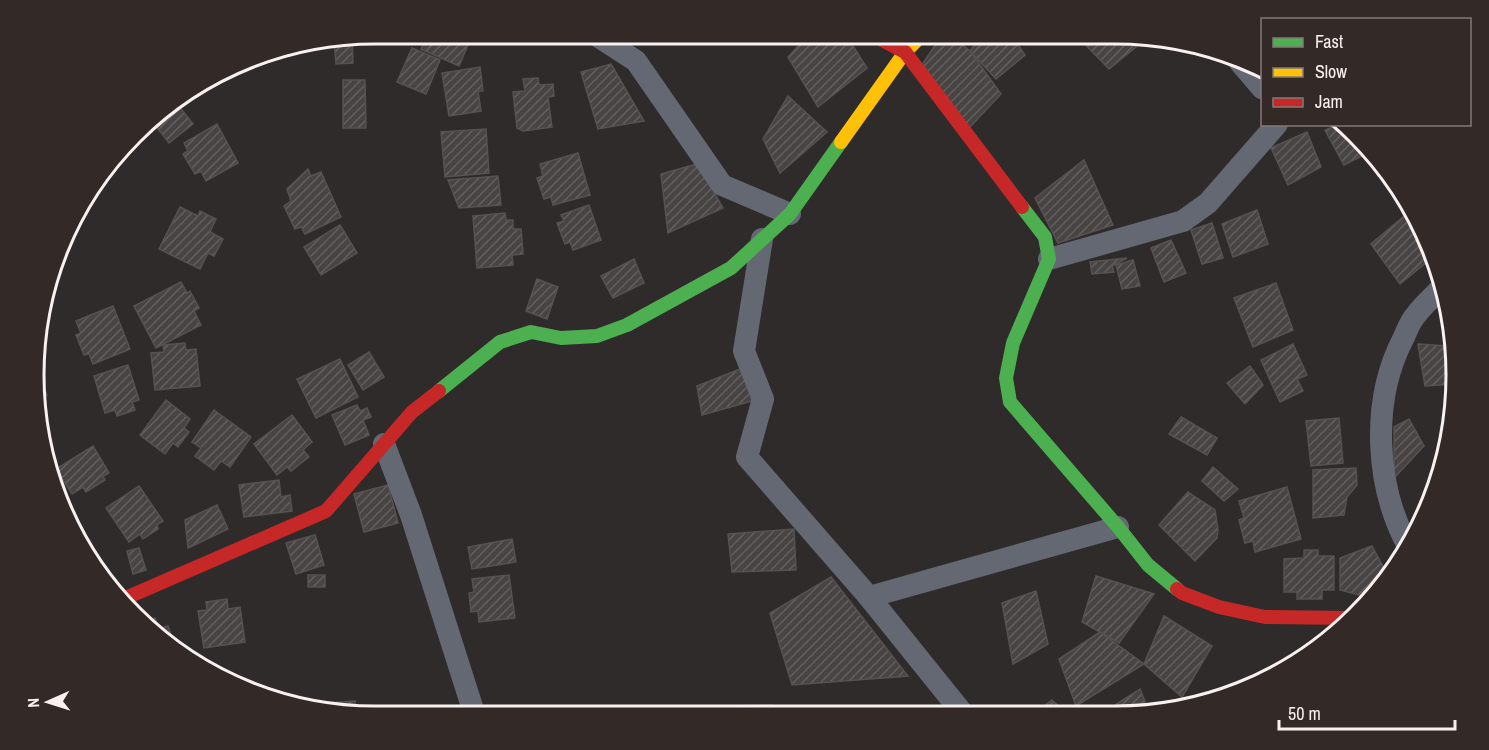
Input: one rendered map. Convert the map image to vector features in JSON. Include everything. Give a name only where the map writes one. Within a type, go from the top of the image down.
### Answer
[{"type":"street","points":[[610,44],[636,61],[722,185],[790,214]]},
{"type":"street","points":[[890,44],[905,52],[1045,237],[1048,259],[1013,343],[1006,378],[1010,402],[1118,526],[1148,565],[1182,593],[1219,607],[1265,616],[1339,618]]},
{"type":"street","points":[[129,597],[326,511],[411,412],[500,342],[531,332],[561,338],[597,336],[627,325],[731,268],[790,214],[913,44]]},
{"type":"street","points":[[1250,73],[1261,86]]},
{"type":"street","points":[[1048,259],[1183,221],[1208,204],[1275,126]]},
{"type":"street","points":[[762,239],[744,351],[763,399],[747,457],[868,597],[957,706]]},
{"type":"street","points":[[1403,537],[1398,528],[1383,469],[1381,413],[1392,360],[1414,316],[1435,294]]},
{"type":"street","points":[[384,444],[411,515],[472,706]]},
{"type":"street","points":[[868,597],[1118,526]]},
{"type":"building","points":[[352,44],[353,63],[336,64],[334,46]]},
{"type":"building","points":[[423,44],[468,44],[459,66],[421,49]]},
{"type":"building","points":[[800,44],[852,44],[867,68],[818,107],[788,57]]},
{"type":"building","points":[[936,44],[961,44],[970,51],[1001,94],[969,128],[921,66]]},
{"type":"building","points":[[975,44],[1018,44],[1025,55],[996,79],[970,51]]},
{"type":"building","points":[[1085,44],[1139,44],[1109,69]]},
{"type":"building","points":[[412,48],[440,60],[426,94],[397,82]]},
{"type":"building","points":[[611,64],[644,121],[598,129],[581,72]]},
{"type":"building","points":[[480,67],[483,91],[478,91],[481,111],[449,116],[442,73]]},
{"type":"building","points":[[538,78],[539,85],[553,84],[554,96],[548,97],[552,127],[523,131],[517,128],[513,92],[525,91],[523,79]]},
{"type":"building","points":[[343,80],[365,80],[366,128],[343,128]]},
{"type":"building","points":[[788,96],[827,132],[780,173],[763,139]]},
{"type":"building","points":[[180,107],[193,124],[169,143],[156,126]]},
{"type":"building","points":[[217,124],[238,163],[206,181],[201,171],[195,174],[183,154],[188,151],[184,143]]},
{"type":"building","points":[[1333,126],[1363,156],[1344,165],[1325,130]]},
{"type":"building","points":[[486,129],[489,173],[445,177],[441,132]]},
{"type":"building","points":[[1307,132],[1321,167],[1288,185],[1271,148]]},
{"type":"building","points":[[578,153],[590,195],[553,205],[551,197],[544,199],[537,178],[543,176],[540,164]]},
{"type":"building","points":[[1084,160],[1113,225],[1058,243],[1035,198]]},
{"type":"building","points":[[697,164],[723,208],[668,233],[661,174]]},
{"type":"building","points":[[308,169],[311,176],[321,172],[341,217],[305,234],[301,227],[295,229],[284,206],[291,201],[287,189]]},
{"type":"building","points":[[498,176],[501,205],[459,208],[448,180]]},
{"type":"building","points":[[589,205],[601,240],[573,250],[570,242],[565,244],[557,223],[564,221],[561,215]]},
{"type":"building","points":[[180,207],[198,216],[200,211],[216,219],[210,232],[223,239],[214,256],[208,253],[200,269],[159,249]]},
{"type":"building","points":[[1257,210],[1268,244],[1233,257],[1222,224]]},
{"type":"building","points":[[505,213],[506,220],[513,220],[513,229],[521,229],[523,254],[512,255],[513,265],[477,268],[473,216]]},
{"type":"building","points":[[1405,216],[1426,263],[1400,284],[1371,244]]},
{"type":"building","points":[[1212,223],[1223,258],[1202,264],[1191,230]]},
{"type":"building","points":[[340,225],[357,253],[321,275],[304,247]]},
{"type":"building","points":[[1171,240],[1186,273],[1164,282],[1151,248]]},
{"type":"building","points":[[1127,258],[1112,266],[1114,272],[1092,274],[1090,262]]},
{"type":"building","points":[[634,259],[644,283],[613,298],[601,276]]},
{"type":"building","points":[[1133,260],[1140,286],[1122,289],[1116,265]]},
{"type":"building","points":[[537,279],[558,287],[547,319],[526,311]]},
{"type":"building","points":[[181,282],[187,293],[190,291],[199,308],[194,311],[201,325],[156,348],[134,306]]},
{"type":"building","points":[[1276,283],[1293,330],[1253,347],[1234,298]]},
{"type":"building","points":[[113,306],[130,349],[93,364],[89,354],[84,355],[76,335],[81,333],[76,321]]},
{"type":"building","points":[[185,343],[186,350],[196,349],[200,386],[155,390],[151,353],[164,352],[163,345]]},
{"type":"building","points":[[1293,344],[1307,375],[1297,379],[1303,391],[1280,402],[1261,360]]},
{"type":"building","points":[[1418,344],[1444,346],[1446,385],[1425,386]]},
{"type":"building","points":[[369,352],[384,377],[363,390],[348,365]]},
{"type":"building","points":[[340,359],[358,397],[316,418],[297,379]]},
{"type":"building","points":[[128,365],[139,400],[132,402],[135,410],[117,416],[115,410],[105,413],[94,376]]},
{"type":"building","points":[[1250,366],[1263,385],[1245,404],[1227,383]]},
{"type":"building","points":[[745,367],[752,401],[702,415],[697,386]]},
{"type":"building","points":[[166,400],[190,419],[184,428],[189,432],[178,447],[173,443],[165,454],[140,435]]},
{"type":"building","points":[[357,405],[360,411],[367,408],[371,417],[363,420],[369,435],[345,445],[332,415]]},
{"type":"building","points":[[214,410],[251,437],[230,467],[221,461],[214,470],[195,456],[201,448],[192,442]]},
{"type":"building","points":[[292,415],[312,442],[303,450],[309,457],[291,471],[287,467],[277,475],[254,444]]},
{"type":"building","points":[[1181,417],[1217,438],[1207,455],[1169,434]]},
{"type":"building","points":[[1339,418],[1343,463],[1311,466],[1306,421]]},
{"type":"building","points":[[1409,419],[1424,446],[1394,478],[1394,427]]},
{"type":"building","points":[[93,446],[109,473],[103,476],[105,480],[86,492],[83,487],[72,494],[57,468]]},
{"type":"building","points":[[1213,467],[1238,489],[1224,501],[1202,481]]},
{"type":"building","points":[[1356,468],[1357,485],[1347,497],[1344,515],[1313,518],[1313,470]]},
{"type":"building","points":[[279,480],[281,497],[290,495],[292,511],[244,517],[239,485]]},
{"type":"building","points":[[388,485],[398,523],[364,532],[354,494]]},
{"type":"building","points":[[139,486],[163,521],[157,525],[158,529],[143,539],[140,534],[129,542],[106,508]]},
{"type":"building","points":[[1287,487],[1301,539],[1255,552],[1253,541],[1245,543],[1239,520],[1244,518],[1239,501]]},
{"type":"building","points":[[1188,492],[1215,510],[1218,530],[1217,538],[1195,561],[1159,525]]},
{"type":"building","points":[[217,505],[228,529],[188,548],[185,520]]},
{"type":"building","points":[[794,529],[796,570],[732,572],[728,534]]},
{"type":"building","points":[[315,535],[324,565],[296,574],[286,543]]},
{"type":"building","points":[[512,539],[516,562],[472,569],[468,547]]},
{"type":"building","points":[[1372,546],[1384,568],[1361,596],[1340,590],[1340,558]]},
{"type":"building","points":[[139,548],[146,570],[133,574],[127,551]]},
{"type":"building","points":[[1304,550],[1318,550],[1318,556],[1334,556],[1334,590],[1322,590],[1322,599],[1297,599],[1297,592],[1284,592],[1284,559],[1304,558]]},
{"type":"building","points":[[308,575],[325,575],[325,587],[308,587]]},
{"type":"building","points":[[509,575],[515,618],[479,622],[478,611],[471,612],[469,593],[474,592],[472,579]]},
{"type":"building","points":[[1096,576],[1154,594],[1119,643],[1082,622]]},
{"type":"building","points":[[831,577],[908,676],[792,685],[770,613]]},
{"type":"building","points":[[1036,591],[1048,644],[1013,664],[1002,603]]},
{"type":"building","points":[[227,599],[228,609],[240,607],[245,642],[204,648],[198,611],[207,610],[206,602]]},
{"type":"building","points":[[1164,616],[1212,646],[1182,697],[1144,664]]},
{"type":"building","points":[[168,626],[172,637],[161,628]]},
{"type":"building","points":[[1100,632],[1144,664],[1076,706],[1059,659]]},
{"type":"building","points":[[1140,689],[1146,705],[1136,706],[1113,706]]},
{"type":"building","points":[[1052,700],[1058,706],[1044,706]]},
{"type":"building","points":[[355,701],[355,706],[332,704],[326,703]]},
{"type":"building","points":[[772,705],[772,706],[719,706]]},
{"type":"traffic: fast","points":[[439,391],[500,342],[531,332],[561,338],[597,336],[627,325],[731,268],[790,214],[841,142]]},
{"type":"traffic: fast","points":[[1022,207],[1045,237],[1049,259],[1013,343],[1006,378],[1010,402],[1148,565],[1177,589]]},
{"type":"traffic: slow","points":[[841,142],[913,44]]},
{"type":"traffic: jam","points":[[890,44],[905,52],[1022,207]]},
{"type":"traffic: jam","points":[[129,597],[326,511],[412,412],[439,391]]},
{"type":"traffic: jam","points":[[1177,589],[1219,607],[1265,617],[1339,618]]}]
